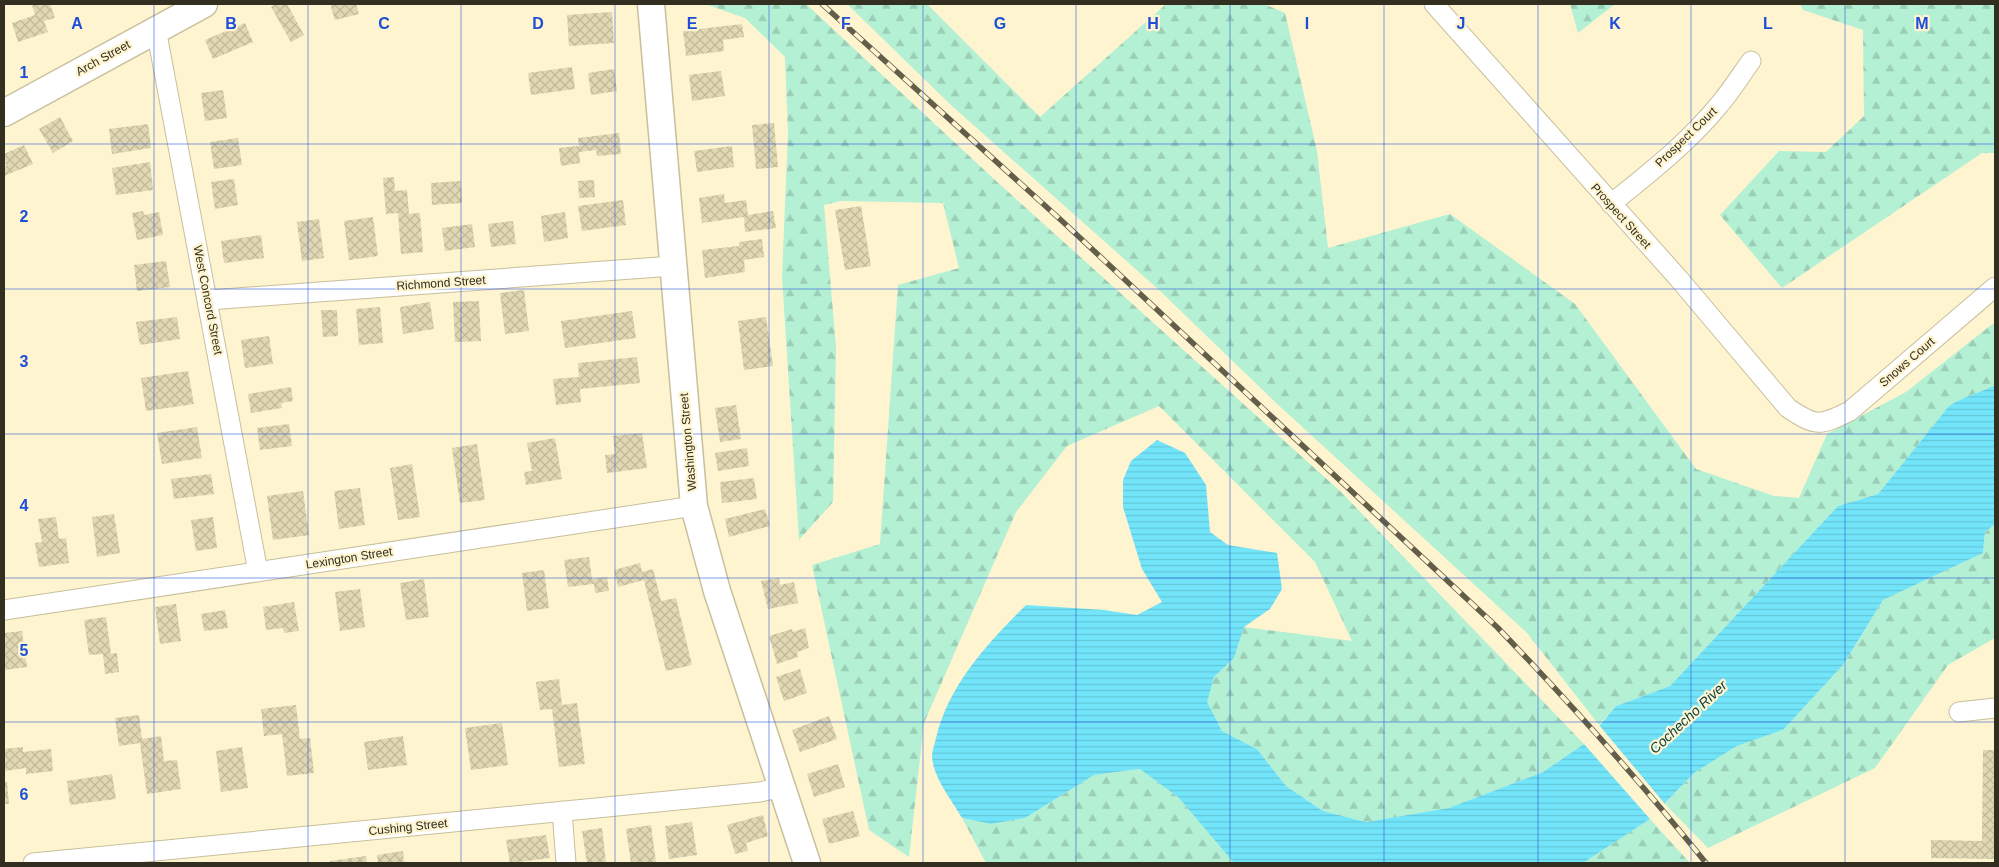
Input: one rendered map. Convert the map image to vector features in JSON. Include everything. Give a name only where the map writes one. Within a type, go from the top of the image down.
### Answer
[{"type":"street","name":"Arch Street","points":[[4,113],[204,4]]},
{"type":"street","name":"Washington Street","points":[[651,4],[694,506],[717,591],[807,863]]},
{"type":"street","name":"Prospect Street","points":[[1434,4],[1679,279],[1788,408],[1812,423]]},
{"type":"street","name":"West Concord Street","points":[[156,29],[209,300],[258,572]]},
{"type":"street","name":"Prospect Court","points":[[1611,204],[1698,129],[1720,105],[1751,61]]},
{"type":"street","name":"Richmond Street","points":[[209,300],[673,266]]},
{"type":"street","name":"Snows Court","points":[[1812,423],[1824,422],[1850,411],[1995,287]]},
{"type":"street","name":"Lexington Street","points":[[4,610],[694,506]]},
{"type":"street","points":[[1959,712],[1995,708]]},
{"type":"street","name":"Cushing Street","points":[[33,863],[760,792],[782,787]]},
{"type":"street","points":[[562,812],[566,863]]},
{"type":"green space","points":[[705,4],[806,4],[996,181],[1340,491],[1584,744],[1543,772],[1450,808],[1366,822],[1323,811],[1286,786],[1257,749],[1222,731],[1206,702],[1214,677],[1234,658],[1244,627],[1352,641],[1315,562],[1159,406],[1067,446],[1016,512],[924,723],[909,857],[869,830],[812,565],[880,544],[898,285],[959,268],[943,203],[841,201],[824,205],[836,348],[833,502],[799,540],[782,277],[788,134],[785,57],[745,18]]},
{"type":"green space","points":[[847,4],[927,4],[1040,117],[1166,4],[1264,4],[1285,13],[1317,151],[1328,248],[1450,214],[1575,304],[1696,469],[1774,496],[1799,498],[1827,434],[1906,392],[1995,322],[1995,385],[1949,406],[1878,494],[1838,506],[1670,686],[1616,706],[1599,725],[1527,633],[1274,401],[1158,289],[952,106]]},
{"type":"green space","points":[[1570,4],[1615,4],[1578,33]]},
{"type":"green space","points":[[1800,4],[1995,4],[1995,153],[1982,153],[1782,288],[1720,215],[1779,151],[1826,152],[1864,116],[1863,30],[1803,10]]},
{"type":"green space","points":[[1995,524],[1995,638],[1948,665],[1875,768],[1708,848],[1665,804],[1694,773],[1737,746],[1783,730],[1843,665],[1883,600],[1983,553],[1985,532]]},
{"type":"green space","points":[[1141,769],[1178,797],[1234,863],[986,863],[962,818],[991,824],[1025,818],[1094,775]]},
{"type":"green space","points":[[1650,819],[1689,862],[1583,863]]},
{"type":"water","name":"Cochecho River","points":[[1995,385],[1995,524],[1985,532],[1983,553],[1883,600],[1843,665],[1783,730],[1737,746],[1694,773],[1650,819],[1583,863],[1234,863],[1178,797],[1140,769],[1094,775],[1025,818],[991,824],[962,818],[944,789],[933,764],[932,752],[942,718],[960,682],[984,650],[1026,605],[1104,610],[1137,615],[1162,602],[1142,569],[1123,507],[1123,480],[1131,461],[1157,440],[1185,453],[1206,485],[1210,532],[1228,545],[1277,553],[1282,589],[1270,609],[1244,627],[1234,658],[1214,677],[1207,702],[1222,731],[1257,749],[1286,786],[1323,811],[1366,822],[1449,808],[1543,772],[1584,744],[1616,706],[1670,686],[1838,506],[1878,494],[1949,406]]},
{"type":"pier","points":[[1599,725],[1665,804],[1650,819],[1584,744]]},
{"type":"building","points":[[50,4],[55,18],[44,21],[48,32],[18,42],[12,23],[35,15],[32,5]]},
{"type":"building","points":[[276,4],[287,4],[304,35],[291,42],[271,7]]},
{"type":"building","points":[[330,4],[356,4],[359,14],[335,20]]},
{"type":"building","points":[[612,12],[614,43],[569,46],[567,15]]},
{"type":"building","points":[[245,23],[253,42],[213,59],[205,40]]},
{"type":"building","points":[[742,24],[744,37],[723,40],[724,51],[686,56],[683,31]]},
{"type":"building","points":[[572,67],[575,89],[531,95],[528,73]]},
{"type":"building","points":[[614,69],[617,91],[591,95],[588,73]]},
{"type":"building","points":[[721,71],[725,96],[692,101],[689,75]]},
{"type":"building","points":[[223,90],[227,118],[205,121],[201,93]]},
{"type":"building","points":[[60,117],[73,141],[53,153],[39,129]]},
{"type":"building","points":[[774,123],[778,167],[756,169],[752,125]]},
{"type":"building","points":[[148,124],[151,148],[112,154],[109,129]]},
{"type":"building","points":[[619,133],[621,154],[597,156],[596,150],[579,152],[580,163],[561,166],[559,148],[579,146],[578,138]]},
{"type":"building","points":[[238,138],[242,165],[214,169],[210,142]]},
{"type":"building","points":[[24,145],[33,164],[4,176],[4,167],[6,166],[4,154]]},
{"type":"building","points":[[732,146],[734,167],[697,172],[694,151]]},
{"type":"building","points":[[150,162],[153,190],[116,195],[112,168]]},
{"type":"building","points":[[394,177],[395,191],[407,190],[409,214],[420,213],[423,252],[401,254],[398,213],[386,214],[383,178]]},
{"type":"building","points":[[234,179],[238,205],[215,209],[211,182]]},
{"type":"building","points":[[594,180],[595,197],[579,198],[578,181]]},
{"type":"building","points":[[461,181],[462,203],[432,205],[431,183]]},
{"type":"building","points":[[724,194],[725,203],[746,200],[748,215],[773,211],[776,228],[745,232],[744,217],[702,223],[699,198]]},
{"type":"building","points":[[623,200],[626,225],[582,231],[578,206]]},
{"type":"building","points":[[861,206],[871,266],[845,270],[835,210]]},
{"type":"building","points":[[143,211],[144,215],[159,212],[163,235],[137,240],[132,213]]},
{"type":"building","points":[[565,212],[568,238],[544,242],[541,216]]},
{"type":"building","points":[[373,217],[378,256],[349,260],[344,221]]},
{"type":"building","points":[[319,219],[324,258],[302,261],[297,222]]},
{"type":"building","points":[[513,221],[516,244],[491,247],[488,224]]},
{"type":"building","points":[[472,224],[475,247],[445,251],[442,228]]},
{"type":"building","points":[[261,235],[264,258],[224,263],[221,241]]},
{"type":"building","points":[[762,239],[764,257],[744,260],[745,272],[705,278],[702,250],[739,246],[739,242]]},
{"type":"building","points":[[166,261],[170,287],[137,291],[134,265]]},
{"type":"building","points":[[524,290],[529,331],[505,334],[500,293]]},
{"type":"building","points":[[479,301],[481,341],[455,342],[453,302]]},
{"type":"building","points":[[430,302],[434,329],[403,334],[400,307]]},
{"type":"building","points":[[380,307],[383,343],[359,345],[356,309]]},
{"type":"building","points":[[321,310],[337,310],[338,336],[323,337]]},
{"type":"building","points":[[632,311],[636,338],[565,348],[561,321]]},
{"type":"building","points":[[177,317],[180,339],[140,345],[136,322]]},
{"type":"building","points":[[766,317],[773,366],[744,370],[738,321]]},
{"type":"building","points":[[269,336],[273,364],[245,368],[241,340]]},
{"type":"building","points":[[637,357],[640,383],[580,389],[581,402],[556,405],[553,379],[579,377],[578,363]]},
{"type":"building","points":[[188,371],[194,404],[146,411],[141,378]]},
{"type":"building","points":[[291,387],[293,401],[281,403],[282,408],[251,413],[248,394]]},
{"type":"building","points":[[736,405],[741,439],[720,442],[715,408]]},
{"type":"building","points":[[289,424],[292,446],[260,450],[257,428]]},
{"type":"building","points":[[197,427],[202,458],[162,464],[157,433]]},
{"type":"building","points":[[642,433],[647,468],[607,473],[605,455],[615,454],[613,436]]},
{"type":"building","points":[[555,438],[562,479],[526,485],[524,472],[532,471],[527,443]]},
{"type":"building","points":[[477,444],[485,500],[460,503],[452,448]]},
{"type":"building","points":[[747,448],[749,466],[718,471],[715,453]]},
{"type":"building","points":[[412,464],[420,517],[398,520],[390,468]]},
{"type":"building","points":[[211,474],[214,494],[174,499],[171,479]]},
{"type":"building","points":[[754,478],[757,499],[722,503],[720,482]]},
{"type":"building","points":[[360,488],[365,525],[339,529],[334,491]]},
{"type":"building","points":[[303,491],[309,535],[273,540],[267,496]]},
{"type":"building","points":[[765,509],[770,526],[729,537],[725,519]]},
{"type":"building","points":[[114,514],[120,553],[97,557],[92,517]]},
{"type":"building","points":[[56,517],[59,539],[66,538],[69,563],[39,567],[35,543],[42,542],[38,519]]},
{"type":"building","points":[[213,517],[217,548],[196,551],[191,520]]},
{"type":"building","points":[[589,557],[592,579],[607,577],[609,591],[595,593],[594,584],[568,587],[564,560]]},
{"type":"building","points":[[640,563],[642,572],[653,569],[661,601],[676,598],[692,665],[666,671],[644,580],[618,587],[614,570]]},
{"type":"building","points":[[544,570],[549,608],[527,611],[522,573]]},
{"type":"building","points":[[779,578],[780,585],[794,582],[798,603],[768,609],[761,581]]},
{"type":"building","points":[[424,579],[429,617],[406,620],[400,583]]},
{"type":"building","points":[[360,589],[365,627],[340,631],[335,592]]},
{"type":"building","points":[[294,602],[299,631],[284,633],[283,628],[266,630],[263,607]]},
{"type":"building","points":[[176,604],[181,641],[160,644],[155,607]]},
{"type":"building","points":[[225,610],[228,628],[204,631],[201,614]]},
{"type":"building","points":[[106,617],[111,654],[117,653],[119,672],[105,674],[103,654],[89,655],[84,620]]},
{"type":"building","points":[[805,628],[809,648],[797,652],[798,657],[777,664],[769,636],[792,629],[793,632]]},
{"type":"building","points":[[22,631],[27,667],[4,670],[4,633]]},
{"type":"building","points":[[800,669],[807,693],[784,701],[776,677]]},
{"type":"building","points":[[559,679],[562,705],[577,703],[585,764],[559,767],[552,709],[540,710],[536,682]]},
{"type":"building","points":[[296,705],[300,739],[310,738],[314,773],[287,776],[282,734],[264,736],[261,709]]},
{"type":"building","points":[[139,715],[142,739],[161,736],[164,761],[177,760],[181,789],[147,794],[140,743],[119,746],[115,718]]},
{"type":"building","points":[[829,716],[837,739],[800,752],[792,730]]},
{"type":"building","points":[[502,723],[508,765],[471,770],[465,728]]},
{"type":"building","points":[[403,736],[407,765],[368,770],[364,742]]},
{"type":"building","points":[[23,747],[23,752],[51,749],[53,771],[26,774],[26,768],[4,771],[4,749]]},
{"type":"building","points":[[242,747],[248,788],[221,792],[216,751]]},
{"type":"building","points":[[1983,750],[1995,750],[1995,859],[1931,858],[1931,840],[1982,841]]},
{"type":"building","points":[[838,764],[845,787],[814,797],[807,774]]},
{"type":"building","points":[[112,774],[116,799],[70,805],[67,781]]},
{"type":"building","points":[[4,782],[7,782],[9,804],[4,804]]},
{"type":"building","points":[[853,811],[860,836],[829,844],[822,819]]},
{"type":"building","points":[[763,815],[768,836],[746,843],[748,851],[735,854],[727,825]]},
{"type":"building","points":[[692,822],[697,855],[669,859],[665,826]]},
{"type":"building","points":[[651,825],[656,863],[631,863],[626,829]]},
{"type":"building","points":[[602,828],[606,862],[587,863],[582,831]]},
{"type":"building","points":[[546,835],[550,858],[510,863],[506,840]]},
{"type":"building","points":[[403,851],[404,863],[378,863],[377,855]]},
{"type":"building","points":[[366,856],[367,863],[330,863],[330,861]]},
{"type":"railway","points":[[822,4],[1062,221],[1497,627],[1604,743],[1706,863]]}]
